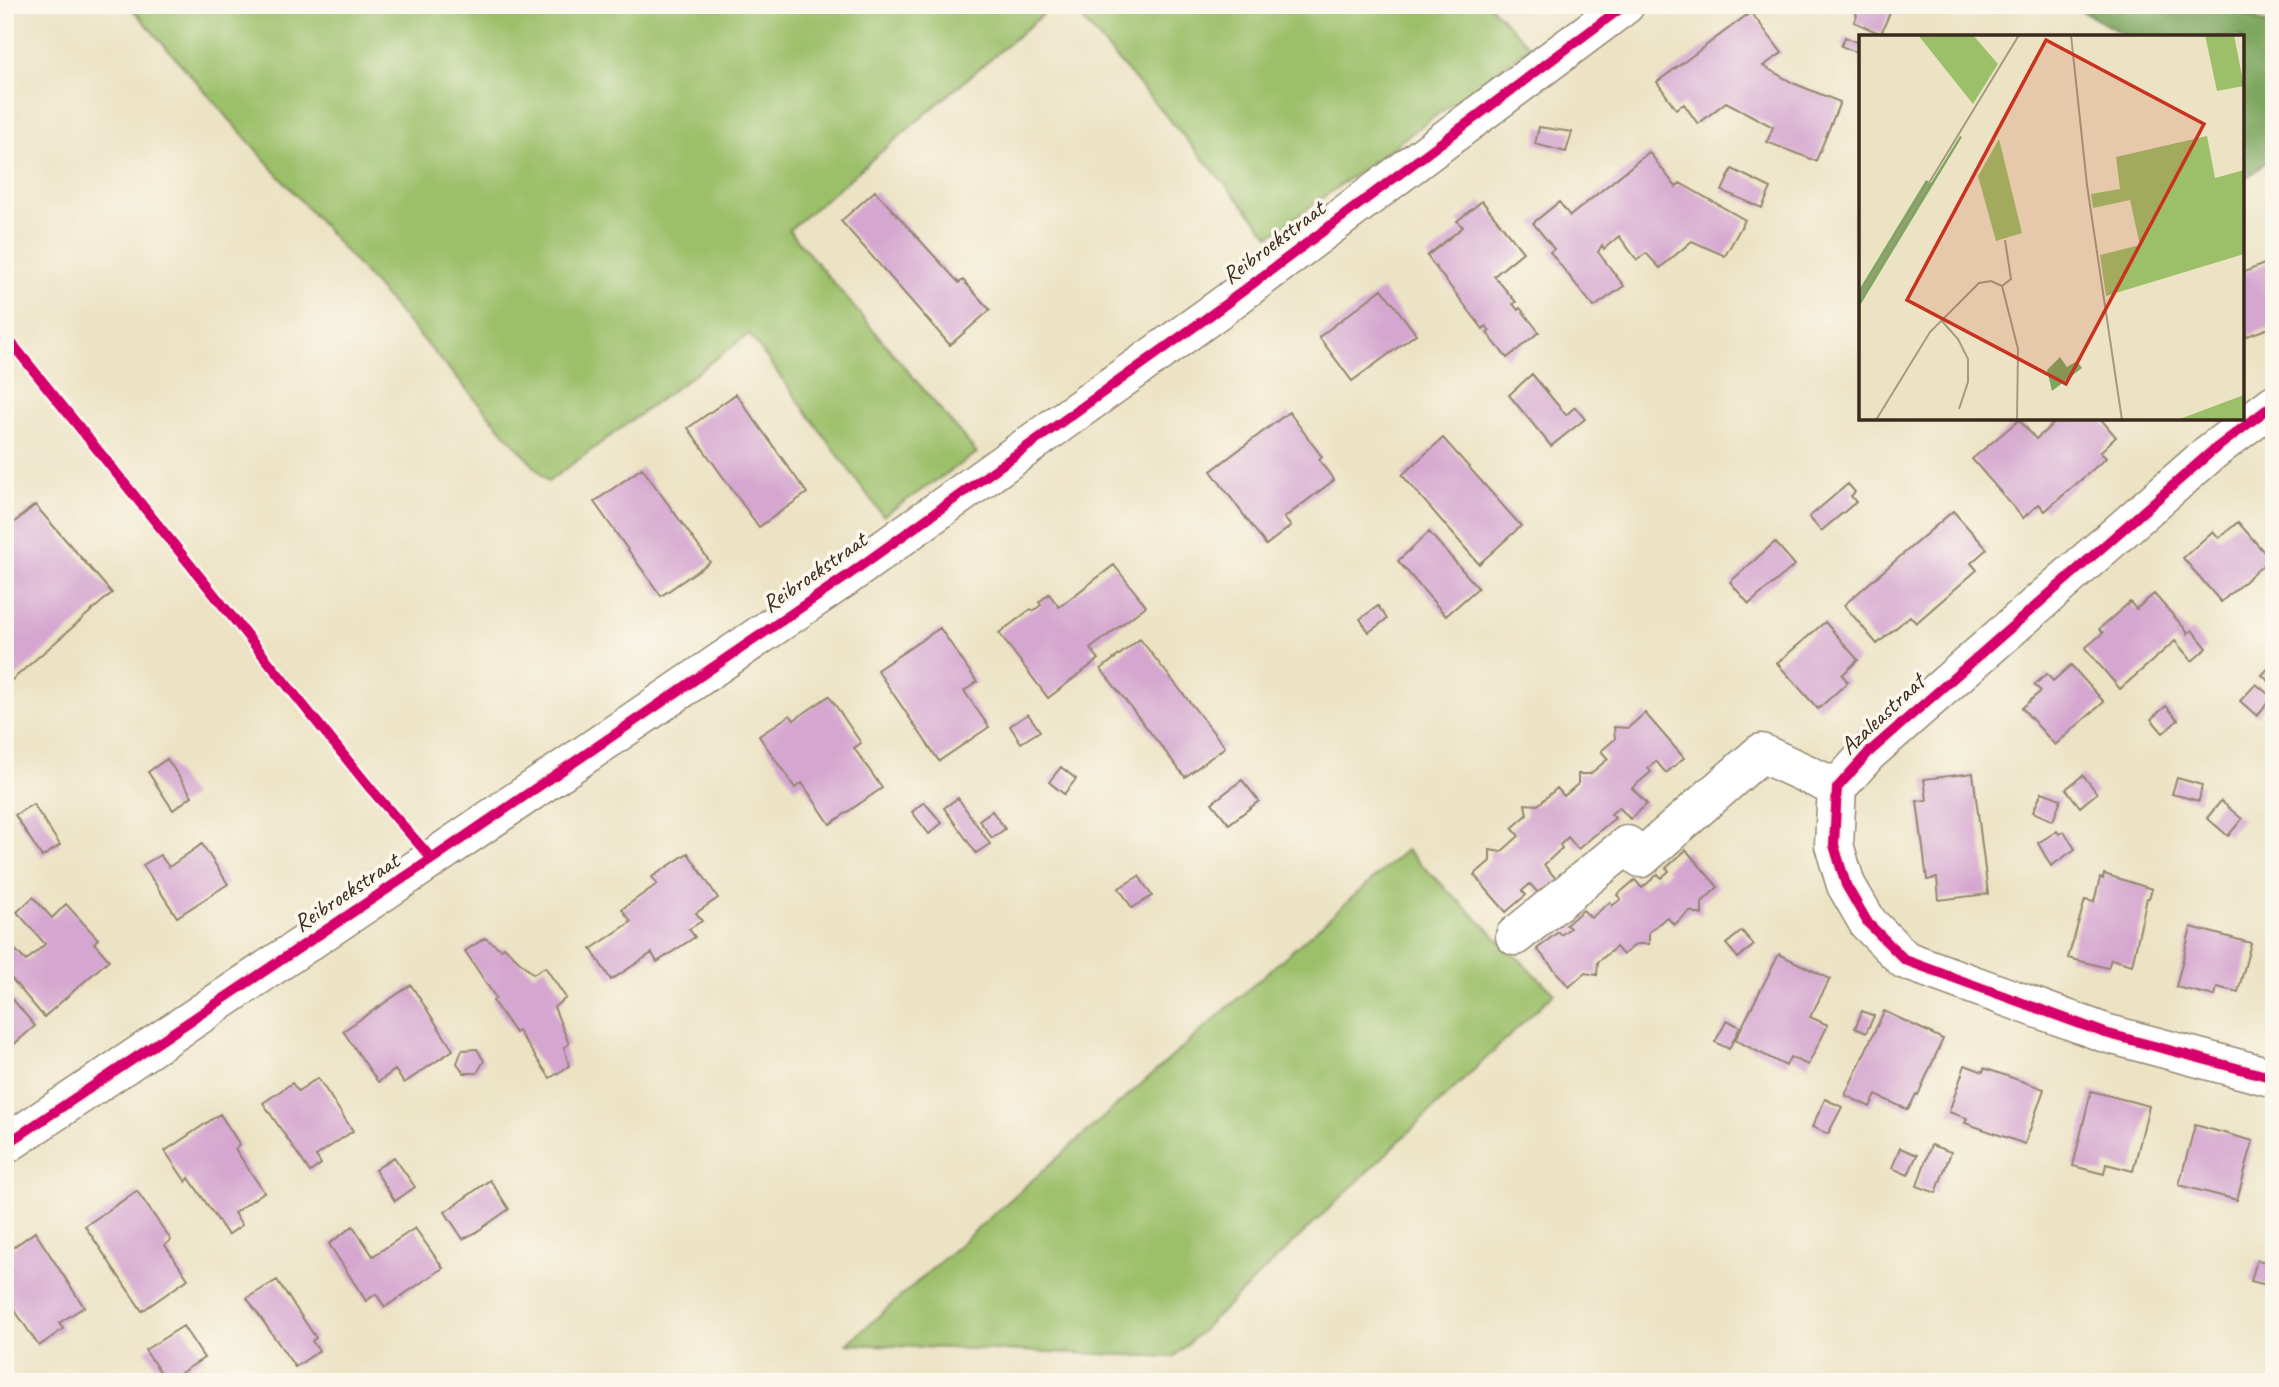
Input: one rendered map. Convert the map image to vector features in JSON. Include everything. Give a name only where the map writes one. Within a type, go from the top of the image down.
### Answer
[{"type":"street","name":"Reibroekstraat","points":[[5,1144],[421,867],[844,578],[1219,309],[1625,5]]},
{"type":"street","name":"Azaleastraat","points":[[2274,404],[2211,452],[1868,752],[1837,788],[1833,845],[1846,885],[1868,923],[1905,960],[2105,1033],[2274,1078]]},
{"type":"street","name":"Azaleastraat","points":[[1515,936],[1627,845],[1641,858],[1761,753],[1837,788]]},
{"type":"green space","points":[[129,5],[1054,5],[789,230],[977,453],[883,516],[749,334],[548,482]]},
{"type":"green space","points":[[1070,5],[1489,5],[1530,47],[1270,236]]},
{"type":"green space","points":[[2083,5],[2225,5],[2274,27],[2274,155],[2248,177],[2244,176],[2244,35],[2124,35],[2080,10]]},
{"type":"green space","points":[[1406,850],[1554,993],[1174,1357],[847,1344]]},
{"type":"building","points":[[1849,5],[1893,5],[1881,34],[1854,22],[1857,15]]},
{"type":"building","points":[[1751,12],[1782,53],[1763,66],[1793,83],[1840,102],[1816,161],[1767,142],[1773,127],[1726,102],[1698,124],[1684,104],[1676,109],[1657,82]]},
{"type":"building","points":[[1845,37],[1859,43],[1859,53],[1841,46]]},
{"type":"building","points":[[1539,127],[1572,132],[1566,152],[1535,144]]},
{"type":"building","points":[[1649,152],[1676,187],[1680,183],[1745,220],[1725,256],[1692,241],[1660,268],[1646,253],[1637,260],[1619,236],[1604,249],[1602,245],[1598,252],[1624,286],[1594,307],[1550,252],[1554,249],[1533,223],[1559,202],[1570,216]]},
{"type":"building","points":[[1732,169],[1771,188],[1762,208],[1722,191]]},
{"type":"building","points":[[875,191],[959,283],[963,280],[990,310],[950,345],[841,221]]},
{"type":"building","points":[[1482,201],[1523,252],[1494,276],[1516,302],[1513,304],[1518,310],[1520,308],[1539,332],[1507,358],[1487,333],[1490,331],[1486,326],[1483,329],[1427,256],[1463,227],[1457,221]]},
{"type":"building","points":[[2274,260],[2274,326],[2244,337],[2244,272]]},
{"type":"building","points":[[1382,289],[1416,334],[1352,381],[1319,337]]},
{"type":"building","points":[[1532,374],[1566,415],[1575,407],[1585,419],[1551,446],[1509,395]]},
{"type":"building","points":[[736,394],[807,493],[759,527],[688,428]]},
{"type":"building","points":[[1289,412],[1322,457],[1319,460],[1334,480],[1284,518],[1291,526],[1266,545],[1211,471]]},
{"type":"building","points":[[2019,420],[2036,439],[2058,420],[2102,420],[2116,437],[2100,452],[2106,458],[2045,511],[2039,504],[2023,518],[1972,459]]},
{"type":"building","points":[[1443,438],[1521,526],[1479,564],[1402,475]]},
{"type":"building","points":[[642,468],[710,562],[661,596],[594,502]]},
{"type":"building","points":[[1848,484],[1855,492],[1851,496],[1856,502],[1821,531],[1809,517]]},
{"type":"building","points":[[35,505],[112,593],[5,686],[5,530]]},
{"type":"building","points":[[1953,511],[1987,549],[1971,563],[1977,570],[1916,623],[1910,616],[1877,644],[1844,605]]},
{"type":"building","points":[[2238,522],[2270,559],[2221,602],[2183,558],[2213,531],[2219,538]]},
{"type":"building","points":[[1429,532],[1478,588],[1446,616],[1398,561]]},
{"type":"building","points":[[1775,542],[1795,565],[1749,604],[1730,582]]},
{"type":"building","points":[[1114,565],[1146,606],[1090,649],[1099,659],[1048,698],[999,633],[1031,609],[1033,611],[1041,605],[1039,602],[1049,594],[1059,607]]},
{"type":"building","points":[[2154,594],[2187,634],[2192,630],[2207,648],[2192,661],[2175,641],[2120,689],[2085,648],[2103,633],[2099,629],[2130,602],[2136,609]]},
{"type":"building","points":[[1378,606],[1387,619],[1369,632],[1360,619]]},
{"type":"building","points":[[1825,622],[1858,660],[1842,675],[1848,682],[1818,709],[1777,663]]},
{"type":"building","points":[[940,628],[977,682],[964,691],[989,727],[939,761],[877,670]]},
{"type":"building","points":[[1140,639],[1225,747],[1185,777],[1101,669]]},
{"type":"building","points":[[2274,662],[2274,686],[2262,675]]},
{"type":"building","points":[[2071,665],[2104,702],[2055,745],[2022,708],[2041,691],[2034,685],[2047,674],[2053,681]]},
{"type":"building","points":[[2256,684],[2272,697],[2257,716],[2240,701]]},
{"type":"building","points":[[829,696],[861,743],[854,748],[882,788],[830,824],[802,783],[795,788],[759,736],[790,715],[794,720]]},
{"type":"building","points":[[2166,706],[2178,720],[2163,733],[2151,719]]},
{"type":"building","points":[[1645,713],[1684,758],[1666,773],[1656,761],[1648,768],[1651,772],[1632,788],[1647,804],[1630,819],[1619,807],[1611,814],[1615,818],[1578,849],[1568,837],[1560,845],[1562,848],[1544,865],[1558,881],[1541,896],[1530,884],[1522,891],[1526,895],[1506,912],[1474,875],[1490,861],[1490,850],[1501,852],[1519,836],[1512,828],[1527,815],[1525,804],[1538,805],[1557,788],[1564,796],[1578,784],[1578,774],[1590,774],[1608,759],[1601,751],[1615,739],[1614,727],[1628,728]]},
{"type":"building","points":[[1028,714],[1040,731],[1021,743],[1010,726]]},
{"type":"building","points":[[167,759],[192,796],[173,810],[148,772]]},
{"type":"building","points":[[1061,767],[1076,779],[1064,794],[1049,782]]},
{"type":"building","points":[[1973,773],[1988,894],[1939,900],[1937,878],[1927,880],[1917,801],[1927,800],[1924,779]]},
{"type":"building","points":[[2083,775],[2097,793],[2080,807],[2066,789]]},
{"type":"building","points":[[2177,778],[2202,785],[2199,801],[2172,794]]},
{"type":"building","points":[[1242,780],[1259,801],[1229,824],[1212,803]]},
{"type":"building","points":[[2042,792],[2061,799],[2053,821],[2033,812]]},
{"type":"building","points":[[958,798],[990,844],[976,853],[944,808]]},
{"type":"building","points":[[2221,801],[2242,819],[2228,836],[2207,818]]},
{"type":"building","points":[[924,802],[942,823],[929,834],[912,812]]},
{"type":"building","points":[[33,804],[60,845],[42,857],[15,815]]},
{"type":"building","points":[[992,811],[1005,829],[992,838],[979,820]]},
{"type":"building","points":[[2057,831],[2059,834],[2064,831],[2075,849],[2051,866],[2038,843]]},
{"type":"building","points":[[202,844],[228,884],[177,917],[143,865],[160,855],[169,867]]},
{"type":"building","points":[[1686,850],[1718,887],[1702,902],[1702,915],[1690,911],[1674,925],[1667,917],[1649,932],[1649,944],[1636,944],[1623,955],[1616,947],[1598,962],[1597,975],[1585,973],[1569,987],[1537,949],[1558,932],[1561,935],[1570,928],[1566,925],[1583,910],[1591,918],[1610,902],[1612,906],[1621,899],[1617,895],[1635,880],[1642,888],[1658,874],[1661,878],[1669,871],[1666,868]]},
{"type":"building","points":[[688,853],[718,898],[696,913],[702,921],[689,929],[695,937],[657,962],[652,953],[611,980],[591,949],[631,922],[622,909],[657,884],[652,877]]},
{"type":"building","points":[[2104,874],[2152,889],[2147,898],[2132,965],[2111,959],[2108,968],[2068,958],[2085,900],[2094,902],[2100,878],[2103,879]]},
{"type":"building","points":[[1139,876],[1152,896],[1132,908],[1119,888]]},
{"type":"building","points":[[33,897],[52,918],[66,904],[98,939],[94,943],[109,960],[44,1017],[5,971],[5,939],[26,961],[45,944],[17,912]]},
{"type":"building","points":[[2191,927],[2251,943],[2238,992],[2217,987],[2215,996],[2176,987]]},
{"type":"building","points":[[1742,931],[1754,945],[1738,958],[1726,944]]},
{"type":"building","points":[[485,938],[501,949],[504,947],[533,974],[545,967],[566,998],[554,1007],[569,1044],[564,1047],[569,1066],[550,1078],[518,1031],[515,1033],[493,1001],[496,998],[465,951]]},
{"type":"building","points":[[1779,954],[1830,979],[1810,1017],[1828,1025],[1808,1065],[1790,1057],[1786,1066],[1735,1040]]},
{"type":"building","points":[[411,985],[453,1050],[404,1083],[395,1070],[378,1082],[343,1031]]},
{"type":"building","points":[[5,990],[35,1026],[5,1052]]},
{"type":"building","points":[[1862,1011],[1874,1016],[1866,1033],[1855,1028]]},
{"type":"building","points":[[1884,1011],[1943,1039],[1918,1095],[1916,1094],[1908,1110],[1876,1095],[1870,1107],[1845,1095]]},
{"type":"building","points":[[1727,1020],[1740,1027],[1729,1049],[1715,1042]]},
{"type":"building","points":[[477,1049],[484,1061],[477,1073],[464,1073],[457,1063],[462,1050]]},
{"type":"building","points":[[1965,1065],[1983,1072],[1984,1068],[2044,1089],[2025,1144],[1965,1123],[1967,1118],[1949,1112]]},
{"type":"building","points":[[318,1078],[353,1131],[316,1156],[321,1164],[310,1172],[263,1103],[292,1083],[298,1091]]},
{"type":"building","points":[[2091,1091],[2149,1106],[2133,1171],[2106,1164],[2104,1174],[2073,1166]]},
{"type":"building","points":[[1825,1099],[1842,1107],[1828,1134],[1812,1127]]},
{"type":"building","points":[[220,1114],[240,1145],[235,1149],[264,1192],[234,1213],[242,1225],[228,1235],[189,1178],[186,1182],[165,1151]]},
{"type":"building","points":[[2195,1125],[2253,1141],[2237,1200],[2179,1185]]},
{"type":"building","points":[[1931,1145],[1951,1152],[1936,1193],[1917,1186]]},
{"type":"building","points":[[1900,1148],[1917,1155],[1908,1175],[1892,1168]]},
{"type":"building","points":[[394,1157],[415,1187],[395,1201],[375,1170]]},
{"type":"building","points":[[490,1180],[509,1209],[463,1239],[445,1212]]},
{"type":"building","points":[[137,1191],[171,1240],[165,1245],[188,1279],[142,1311],[85,1226]]},
{"type":"building","points":[[353,1226],[373,1256],[415,1228],[443,1268],[385,1307],[376,1294],[366,1301],[329,1244]]},
{"type":"building","points":[[35,1232],[84,1307],[59,1323],[63,1329],[39,1346],[5,1296],[5,1275],[12,1271],[5,1261],[5,1253]]},
{"type":"building","points":[[2257,1260],[2274,1264],[2274,1287],[2251,1281]]},
{"type":"building","points":[[277,1280],[316,1338],[312,1341],[319,1351],[295,1367],[247,1298]]},
{"type":"building","points":[[183,1326],[204,1358],[167,1382],[145,1350]]},
{"type":"cycle path","points":[[5,1145],[432,859],[844,578],[1219,309],[1625,5]]},
{"type":"cycle path","points":[[5,335],[370,788],[432,859]]},
{"type":"cycle path","points":[[2274,404],[2211,452],[1868,753],[1837,788],[1834,845],[1846,885],[1868,923],[1905,960],[2105,1033],[2274,1078]]}]
